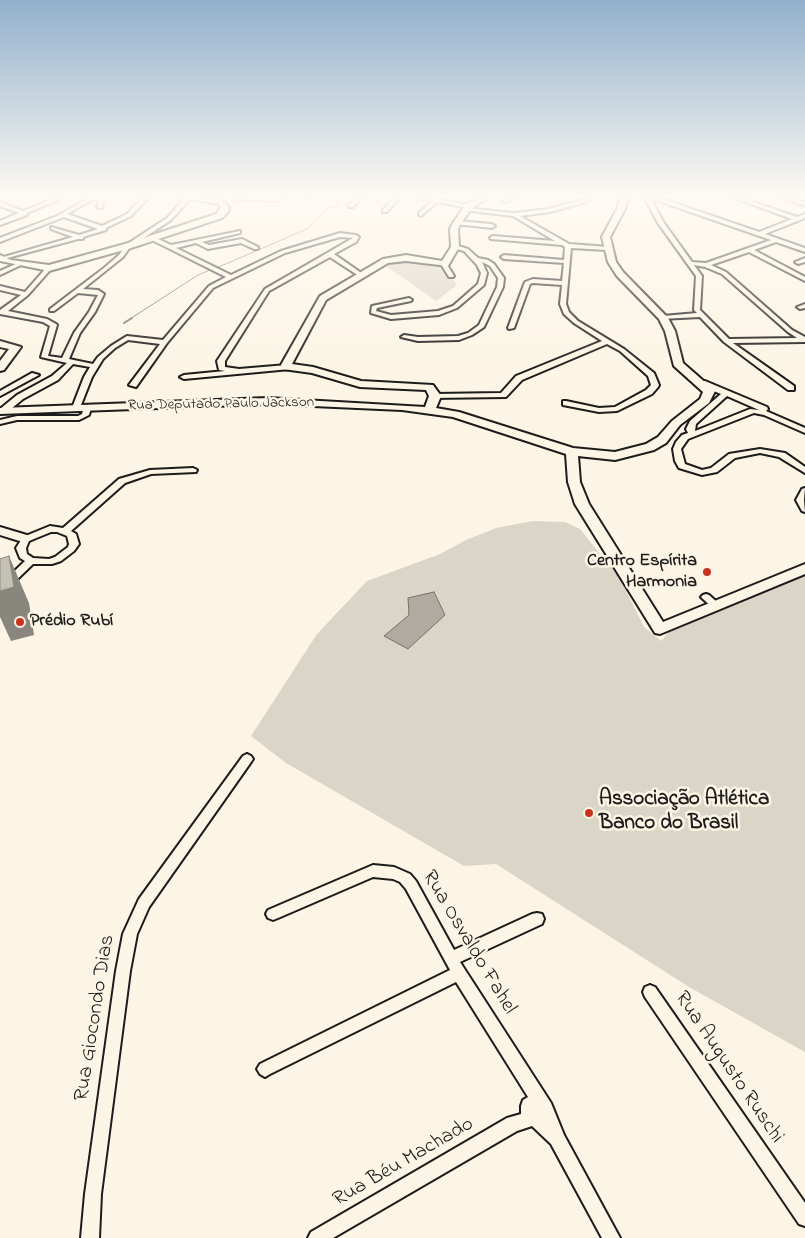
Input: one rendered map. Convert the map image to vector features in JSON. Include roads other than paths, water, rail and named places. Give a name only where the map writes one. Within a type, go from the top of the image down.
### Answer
[{"type":"main road","points":[[1,258],[20,264],[49,268],[96,255]]},
{"type":"main road","points":[[432,404],[432,390],[424,386],[366,384],[313,370],[286,367],[318,304],[329,294],[375,266],[392,259],[413,259],[444,264],[450,255]]},
{"type":"main road","points":[[610,255],[615,267],[663,318],[670,331],[678,364],[702,383]]},
{"type":"main road","points":[[0,344],[16,348],[0,368]]},
{"type":"main road","name":"Rua Deputado Paulo Jackson","points":[[1,415],[82,408],[276,402],[432,404],[455,414],[572,452],[615,456],[656,444],[676,423],[708,398],[709,391],[702,383]]},
{"type":"main road","points":[[572,452],[571,464],[574,482],[582,504],[660,629],[711,601],[805,569]]},
{"type":"street","points":[[1,258],[14,255]]},
{"type":"street","points":[[52,310],[124,255]]},
{"type":"street","points":[[185,255],[230,277]]},
{"type":"street","points":[[133,385],[207,290],[277,255]]},
{"type":"street","points":[[237,371],[222,368],[220,366],[221,360],[264,295],[272,286],[329,255]]},
{"type":"street","points":[[331,255],[361,275]]},
{"type":"street","points":[[409,300],[378,306],[373,312],[384,316],[398,317],[432,315],[450,310],[476,290],[483,281],[484,273],[477,260],[471,255]]},
{"type":"street","points":[[566,255],[563,308],[566,313],[622,350],[655,380],[654,389],[617,409],[599,410],[566,403]]},
{"type":"street","points":[[683,255],[701,280],[696,306],[701,315],[726,341],[791,388]]},
{"type":"street","points":[[706,265],[736,255]]},
{"type":"street","points":[[759,255],[805,279]]},
{"type":"street","points":[[504,257],[566,262]]},
{"type":"street","points":[[404,338],[459,338],[470,334],[482,326],[494,303],[501,278],[492,265],[486,261],[477,260]]},
{"type":"street","points":[[798,262],[805,260]]},
{"type":"street","points":[[689,263],[706,265],[724,273],[790,332],[805,340]]},
{"type":"street","points":[[0,274],[20,264]]},
{"type":"street","points":[[444,264],[451,276]]},
{"type":"street","points":[[1,312],[26,294],[49,268]]},
{"type":"street","points":[[511,328],[528,282],[564,284]]},
{"type":"street","points":[[0,288],[26,294]]},
{"type":"street","points":[[1,415],[20,397],[55,378],[69,361],[77,333],[92,312],[101,294],[76,291]]},
{"type":"street","points":[[1,312],[52,323],[55,326],[43,356],[94,366]]},
{"type":"street","points":[[663,318],[701,315]]},
{"type":"street","points":[[82,408],[94,366],[103,354],[127,338],[165,342]]},
{"type":"street","points":[[726,341],[805,340]]},
{"type":"street","points":[[432,404],[502,395],[519,378],[608,341]]},
{"type":"street","points":[[184,377],[215,376],[237,371],[286,367]]},
{"type":"street","points":[[0,394],[35,376]]},
{"type":"street","points":[[702,383],[805,429]]},
{"type":"street","points":[[692,434],[690,430],[693,423],[726,393]]},
{"type":"street","points":[[805,429],[766,412],[756,410],[692,434],[680,442],[677,456],[682,466],[694,471],[714,470],[732,456],[760,451],[782,455],[805,471]]},
{"type":"street","points":[[66,530],[122,481],[150,472],[193,470]]},
{"type":"street","points":[[805,492],[800,500],[805,509]]},
{"type":"street","points":[[0,531],[26,539],[50,529],[66,530],[71,534],[74,544],[66,555],[49,562],[31,562],[21,552],[26,539]]},
{"type":"street","points":[[0,591],[31,562]]},
{"type":"street","name":"Rua Giocondo Dias","points":[[92,1235],[94,1184],[123,971],[130,934],[144,903],[247,759]]},
{"type":"street","name":"Rua Osvaldo Fahel","points":[[273,914],[373,871],[394,873],[405,878],[411,885],[459,973],[522,1074],[535,1111]]},
{"type":"street","points":[[451,959],[537,919]]},
{"type":"street","points":[[265,1069],[459,973]]},
{"type":"street","name":"Rua Augusto Ruschi","points":[[650,992],[804,1215]]},
{"type":"street","points":[[535,1111],[558,1141],[611,1238]]},
{"type":"street","name":"Rua Béu Machado","points":[[317,1238],[535,1111]]},
{"type":"waterway","points":[[214,269],[247,255]]},
{"type":"waterway","points":[[130,319],[198,275],[210,270]]},
{"type":"waterway","points":[[124,323],[132,318]]},
{"type":"place","name":"Centro Espírita Harmonia","points":[[707,572]]},
{"type":"place","name":"Prédio Rubí","points":[[20,622]]},
{"type":"place","name":"Associação Atlética Banco do Brasil","points":[[589,813]]}]
